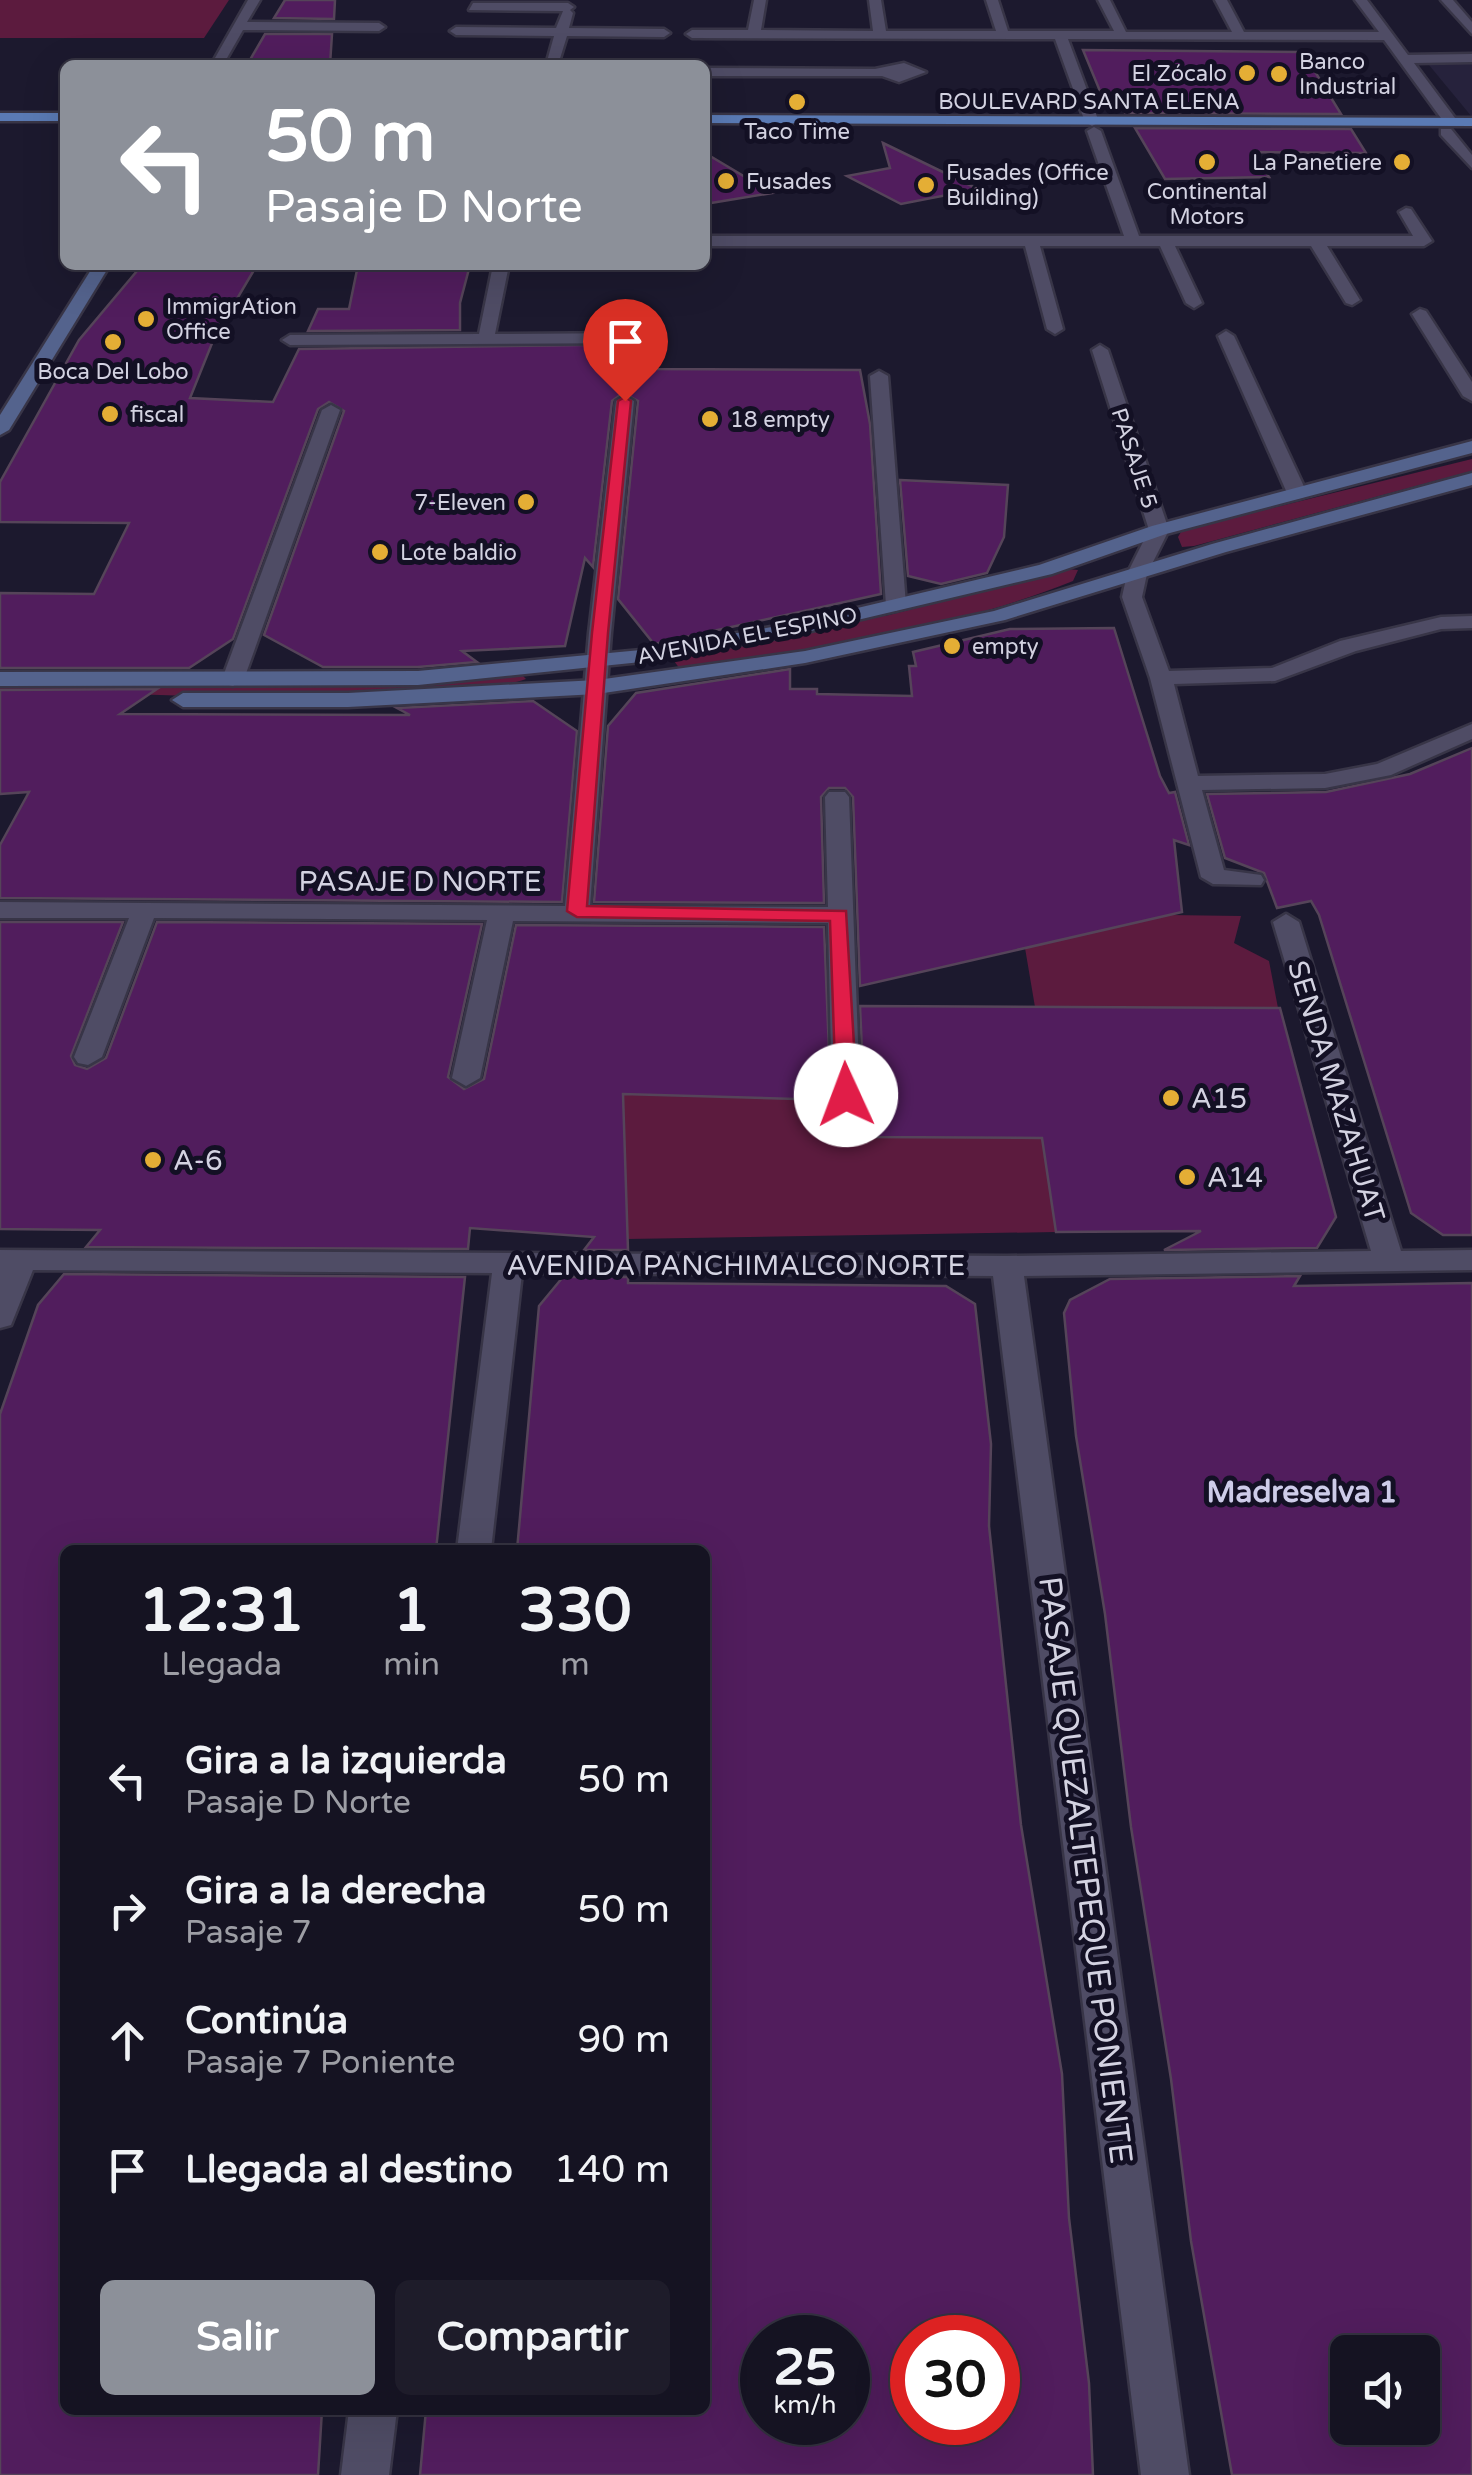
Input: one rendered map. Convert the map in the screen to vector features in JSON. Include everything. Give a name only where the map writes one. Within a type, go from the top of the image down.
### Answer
[{"type":"main road","points":[[0,116],[60,122]]},
{"type":"main road","name":"BOULEVARD SANTA ELENA","points":[[710,120],[1343,132],[1448,127]]},
{"type":"main road","points":[[0,127],[60,124]]},
{"type":"main road","name":"BOULEVARD SANTA ELENA","points":[[710,130],[1472,127]]},
{"type":"main road","points":[[0,430],[99,270]]},
{"type":"main road","name":"AVENIDA EL ESPINO","points":[[0,678],[597,675],[1044,570],[1159,530],[1472,447]]},
{"type":"main road","name":"AVENIDA EL ESPINO","points":[[0,700],[348,700],[824,653],[998,616],[1472,480]]},
{"type":"street","points":[[219,60],[254,0]]},
{"type":"street","points":[[754,34],[760,0]]},
{"type":"street","points":[[875,0],[880,35]]},
{"type":"street","points":[[992,0],[1002,35]]},
{"type":"street","points":[[1104,0],[1122,35]]},
{"type":"street","points":[[1221,0],[1240,36]]},
{"type":"street","points":[[1361,0],[1406,59],[1472,164]]},
{"type":"street","points":[[1447,0],[1472,30]]},
{"type":"street","points":[[473,7],[569,4],[553,60]]},
{"type":"street","points":[[241,26],[379,27]]},
{"type":"street","points":[[456,31],[664,33]]},
{"type":"street","points":[[692,34],[1388,36]]},
{"type":"street","points":[[1060,35],[1133,240]]},
{"type":"street","points":[[1406,59],[1472,58]]},
{"type":"street","points":[[710,72],[880,73]]},
{"type":"street","points":[[710,241],[1424,241],[1406,212]]},
{"type":"street","points":[[1031,240],[1055,329]]},
{"type":"street","points":[[1165,240],[1194,304]]},
{"type":"street","points":[[1316,241],[1352,300]]},
{"type":"street","points":[[486,339],[501,270]]},
{"type":"street","points":[[1420,314],[1472,396]]},
{"type":"street","points":[[1226,336],[1297,493]]},
{"type":"street","points":[[290,340],[638,338]]},
{"type":"street","name":"PASAJE 5","points":[[1100,350],[1159,530],[1137,574]]},
{"type":"street","points":[[879,376],[896,605]]},
{"type":"street","points":[[577,911],[625,401]]},
{"type":"street","points":[[233,679],[331,410]]},
{"type":"street","points":[[1137,574],[1132,597],[1161,678],[1213,877],[1252,880]]},
{"type":"street","points":[[1161,678],[1275,674],[1348,646],[1441,623],[1472,622]]},
{"type":"street","points":[[1188,782],[1326,781],[1383,770],[1472,731]]},
{"type":"street","points":[[837,798],[846,1095]]},
{"type":"street","name":"PASAJE D NORTE","points":[[0,910],[839,915]]},
{"type":"street","points":[[88,1057],[144,911]]},
{"type":"street","points":[[466,1078],[502,912]]},
{"type":"street","name":"SENDA MAZAHUAT","points":[[1286,922],[1388,1259]]},
{"type":"street","points":[[0,1317],[11,1260]]},
{"type":"street","name":"AVENIDA PANCHIMALCO NORTE","points":[[11,1260],[1007,1266],[1472,1260]]},
{"type":"street","points":[[475,1545],[508,1264]]},
{"type":"street","name":"PASAJE QUEZALTEPEQUE PONIENTE","points":[[1007,1266],[1165,2475]]},
{"type":"street","points":[[365,2475],[372,2415]]},
{"type":"shaded area","points":[[0,0],[229,0],[204,38],[0,38]]},
{"type":"shaded area","points":[[1472,63],[1472,117],[1429,65]]},
{"type":"shaded area","points":[[1472,459],[1472,471],[1194,546],[1182,547],[1178,537],[1182,530]]},
{"type":"shaded area","points":[[1067,569],[1078,570],[1073,581],[978,613],[879,637],[680,669],[668,653],[889,615]]},
{"type":"shaded area","points":[[522,675],[526,679],[511,683],[292,697],[0,690],[0,683],[240,687]]},
{"type":"shaded area","points":[[1169,915],[1241,916],[1234,943],[1269,961],[1278,1008],[1035,1007],[1025,948]]},
{"type":"shaded area","points":[[644,1094],[813,1100],[870,1137],[1042,1138],[1056,1232],[627,1239],[499,1095]]},
{"type":"building","points":[[285,0],[335,0],[334,19],[274,18]]},
{"type":"building","points":[[265,34],[332,34],[330,60],[250,60]]},
{"type":"building","points":[[1083,50],[1303,52],[1341,114],[1125,113],[1123,109],[1107,108]]},
{"type":"building","points":[[1135,128],[1351,129],[1366,153],[1252,152],[1269,177],[1165,179]]},
{"type":"building","name":"Fusades (Office Building)","points":[[883,143],[978,189],[901,204],[847,176],[890,168]]},
{"type":"building","name":"Fusades","points":[[710,156],[772,193],[710,203]]},
{"type":"building","points":[[138,270],[254,270],[231,309],[225,311],[190,398],[273,402],[299,349],[655,344],[650,369],[860,370],[870,424],[881,594],[654,644],[618,599],[638,401],[623,393],[612,401],[593,567],[585,558],[565,646],[462,651],[477,662],[418,667],[323,667],[264,635],[344,411],[329,402],[318,409],[233,639],[189,668],[0,668],[0,593],[94,594],[129,523],[0,522],[0,482],[79,340]]},
{"type":"building","points":[[357,270],[469,270],[460,303],[460,330],[308,331],[318,309],[349,309]]},
{"type":"building","points":[[900,480],[1008,485],[1004,537],[987,573],[941,584],[908,576]]},
{"type":"building","points":[[1114,628],[1160,776],[1169,793],[1175,792],[1189,845],[1174,840],[1182,912],[860,986],[853,797],[845,788],[829,788],[821,797],[824,903],[594,902],[608,726],[636,693],[790,669],[790,689],[817,689],[817,694],[912,696],[909,666],[916,666],[913,652],[1010,629]]},
{"type":"building","points":[[157,689],[120,714],[410,715],[397,708],[533,701],[577,731],[562,902],[0,898],[0,845],[29,792],[0,794],[0,690]]},
{"type":"building","points":[[1472,748],[1472,1235],[1443,1235],[1411,1213],[1319,915],[1311,901],[1277,908],[1264,873],[1225,858],[1207,794],[1326,792],[1410,774]]},
{"type":"building","points":[[0,922],[123,922],[71,1056],[75,1065],[87,1069],[106,1058],[157,922],[482,924],[448,1077],[464,1089],[484,1079],[516,925],[824,927],[831,1100],[623,1094],[628,1250],[584,1250],[594,1237],[470,1228],[468,1249],[86,1247],[100,1230],[0,1229]]},
{"type":"building","points":[[860,1006],[1280,1008],[1336,1217],[1317,1248],[1164,1250],[1201,1231],[1056,1232],[1042,1138],[870,1137],[867,1101],[860,1101],[864,1095]]},
{"type":"building","points":[[64,1274],[465,1277],[437,1545],[60,1545],[60,2415],[322,2415],[318,2475],[0,2475],[0,1414],[38,1305]]},
{"type":"building","points":[[1300,1276],[1294,1286],[1472,1283],[1472,2475],[1232,2475],[1191,2241],[1171,2079],[1131,1827],[1105,1614],[1076,1436],[1064,1313],[1070,1300],[1110,1279]]},
{"type":"building","points":[[563,1277],[628,1277],[628,1283],[946,1286],[975,1304],[991,1444],[989,1526],[1021,1825],[1062,2074],[1069,2218],[1089,2383],[1093,2475],[420,2475],[426,2415],[710,2415],[710,1545],[517,1545],[539,1306]]},
{"type":"place","name":"El Zócalo","points":[[1247,73]]},
{"type":"place","name":"Banco Industrial","points":[[1279,74]]},
{"type":"place","name":"Taco Time","points":[[797,102]]},
{"type":"place","name":"Continental Motors","points":[[1207,162]]},
{"type":"place","name":"La Panetiere","points":[[1402,162]]},
{"type":"place","name":"Fusades","points":[[726,181]]},
{"type":"place","name":"Fusades (Office Building)","points":[[926,185]]},
{"type":"place","name":"ImmigrAtion Office","points":[[146,319]]},
{"type":"place","name":"Boca Del Lobo","points":[[113,342]]},
{"type":"place","name":"fiscal","points":[[110,414]]},
{"type":"place","name":"18 empty","points":[[710,419]]},
{"type":"place","name":"7-Eleven","points":[[526,502]]},
{"type":"place","name":"Lote baldio","points":[[380,552]]},
{"type":"place","name":"empty","points":[[952,646]]},
{"type":"place","name":"A15","points":[[1171,1098]]},
{"type":"place","name":"A-6","points":[[153,1160]]},
{"type":"place","name":"A14","points":[[1187,1177]]},
{"type":"district","name":"Madreselva 1","points":[[1302,1492]]},
{"type":"route","points":[[625,401],[600,633],[577,911],[839,915],[846,1095]]}]
